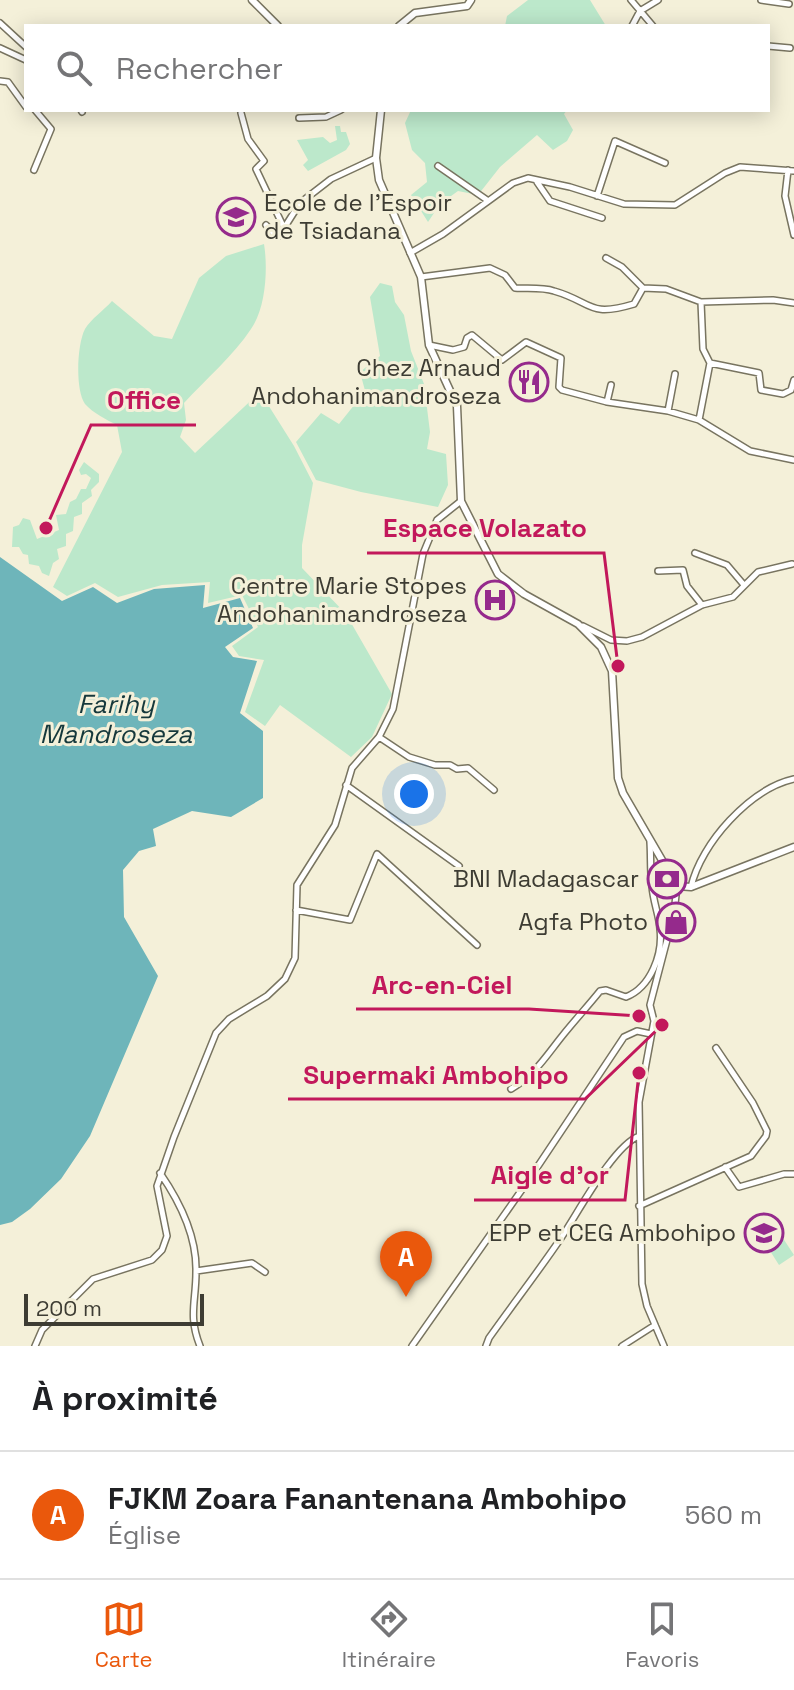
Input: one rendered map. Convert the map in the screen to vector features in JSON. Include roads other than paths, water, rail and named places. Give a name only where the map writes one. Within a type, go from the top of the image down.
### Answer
[{"type":"street","points":[[252,0],[276,24]]},
{"type":"street","points":[[401,24],[415,13],[467,6],[471,0]]},
{"type":"street","points":[[631,0],[651,24]]},
{"type":"street","points":[[633,24],[640,11],[658,0]]},
{"type":"street","points":[[761,0],[789,4]]},
{"type":"street","points":[[0,23],[24,45]]},
{"type":"street","points":[[770,46],[790,48]]},
{"type":"street","points":[[0,48],[24,59]]},
{"type":"street","points":[[0,81],[8,82],[24,104]]},
{"type":"street","points":[[34,170],[51,129],[37,112]]},
{"type":"street","points":[[299,118],[326,117],[337,112]]},
{"type":"street","points":[[380,112],[376,158],[379,180],[421,277],[429,345],[457,406],[461,501],[498,574],[524,594],[578,624],[611,640],[627,641],[642,637],[702,605],[733,597],[758,572],[792,564]]},
{"type":"street","points":[[241,113],[248,139],[264,161],[256,169],[285,229]]},
{"type":"street","points":[[597,196],[615,141],[665,163]]},
{"type":"street","points":[[266,225],[277,237],[300,203],[331,179],[376,158]]},
{"type":"street","points":[[438,166],[487,200]]},
{"type":"street","points":[[410,253],[443,234],[487,200],[520,180],[528,178],[570,187],[624,204],[675,205],[740,167],[791,170],[785,196],[794,235]]},
{"type":"street","points":[[537,181],[550,201],[602,218]]},
{"type":"street","points":[[606,258],[622,267],[643,288],[666,289],[701,302],[773,300],[794,303]]},
{"type":"street","points":[[421,277],[490,268],[505,275],[515,288],[552,290],[591,309],[612,310],[634,304],[643,288]]},
{"type":"street","points":[[699,420],[710,363],[703,349],[701,302]]},
{"type":"street","points":[[429,345],[458,350],[472,335],[502,360],[526,342],[559,356],[562,360],[559,387],[562,390],[699,420],[750,451],[794,460]]},
{"type":"street","points":[[710,363],[759,373],[761,390],[783,394],[791,390],[794,380]]},
{"type":"street","points":[[668,411],[675,374]]},
{"type":"street","points":[[607,402],[611,385]]},
{"type":"street","points":[[35,1346],[42,1330],[93,1279],[152,1260],[162,1250],[167,1236],[158,1196],[160,1172],[216,1033],[229,1019],[267,996],[285,979],[295,958],[297,885],[335,825],[352,768],[379,737],[393,709],[423,554],[437,520],[448,508],[461,501]]},
{"type":"street","points":[[695,553],[727,565],[744,585]]},
{"type":"street","points":[[658,571],[683,570],[687,586],[702,605]]},
{"type":"street","points":[[578,624],[601,647],[612,671],[618,778],[623,793],[677,886],[674,913],[650,1005],[654,1021],[639,1093],[642,1284],[664,1346]]},
{"type":"street","points":[[379,737],[409,757],[435,765],[468,768],[494,790]]},
{"type":"street","points":[[691,887],[694,875],[723,825],[781,782],[794,779]]},
{"type":"street","points":[[346,785],[459,866]]},
{"type":"street","points":[[511,1089],[540,1067],[600,991],[626,997],[648,980],[658,957],[661,931],[652,887],[650,841]]},
{"type":"street","points":[[677,886],[691,887],[794,847]]},
{"type":"street","points":[[296,910],[350,920],[377,854],[477,945]]},
{"type":"street","points":[[412,1346],[624,1037],[637,1031],[651,1034]]},
{"type":"street","points":[[639,1206],[751,1156],[759,1148],[767,1131],[753,1103],[716,1048]]},
{"type":"street","points":[[486,1346],[612,1160],[630,1139],[639,1136]]},
{"type":"street","points":[[725,1167],[739,1187],[794,1174]]},
{"type":"street","points":[[160,1172],[190,1228],[196,1271],[191,1315],[200,1346]]},
{"type":"street","points":[[196,1271],[252,1263],[265,1272]]},
{"type":"street","points":[[622,1346],[655,1325]]},
{"type":"water","name":"Farihy Mandroseza","points":[[0,557],[62,601],[93,587],[117,603],[154,589],[205,585],[203,608],[240,598],[253,628],[225,647],[233,657],[257,661],[240,713],[263,731],[263,798],[231,817],[192,811],[153,829],[156,846],[139,851],[123,870],[124,917],[158,976],[90,1136],[61,1179],[30,1209],[12,1222],[0,1225]]},
{"type":"place","name":"Ecole de l'Espoir de Tsiadana","points":[[236,217]]},
{"type":"place","name":"Chez Arnaud Andohanimandroseza","points":[[529,382]]},
{"type":"place","name":"Office","points":[[46,528]]},
{"type":"place","name":"Centre Marie Stopes Andohanimandroseza","points":[[495,600]]},
{"type":"place","name":"Espace Volazato","points":[[618,666]]},
{"type":"place","name":"BNI Madagascar","points":[[667,879]]},
{"type":"place","name":"Agfa Photo","points":[[676,922]]},
{"type":"place","name":"Arc-en-Ciel","points":[[639,1016]]},
{"type":"place","name":"Supermaki Ambohipo","points":[[662,1025]]},
{"type":"place","name":"Aigle d'or","points":[[639,1073]]},
{"type":"place","name":"EPP et CEG Ambohipo","points":[[764,1233]]},
{"type":"place","name":"FJKM Zoara Fanantenana Ambohipo","points":[[406,1297]]}]
